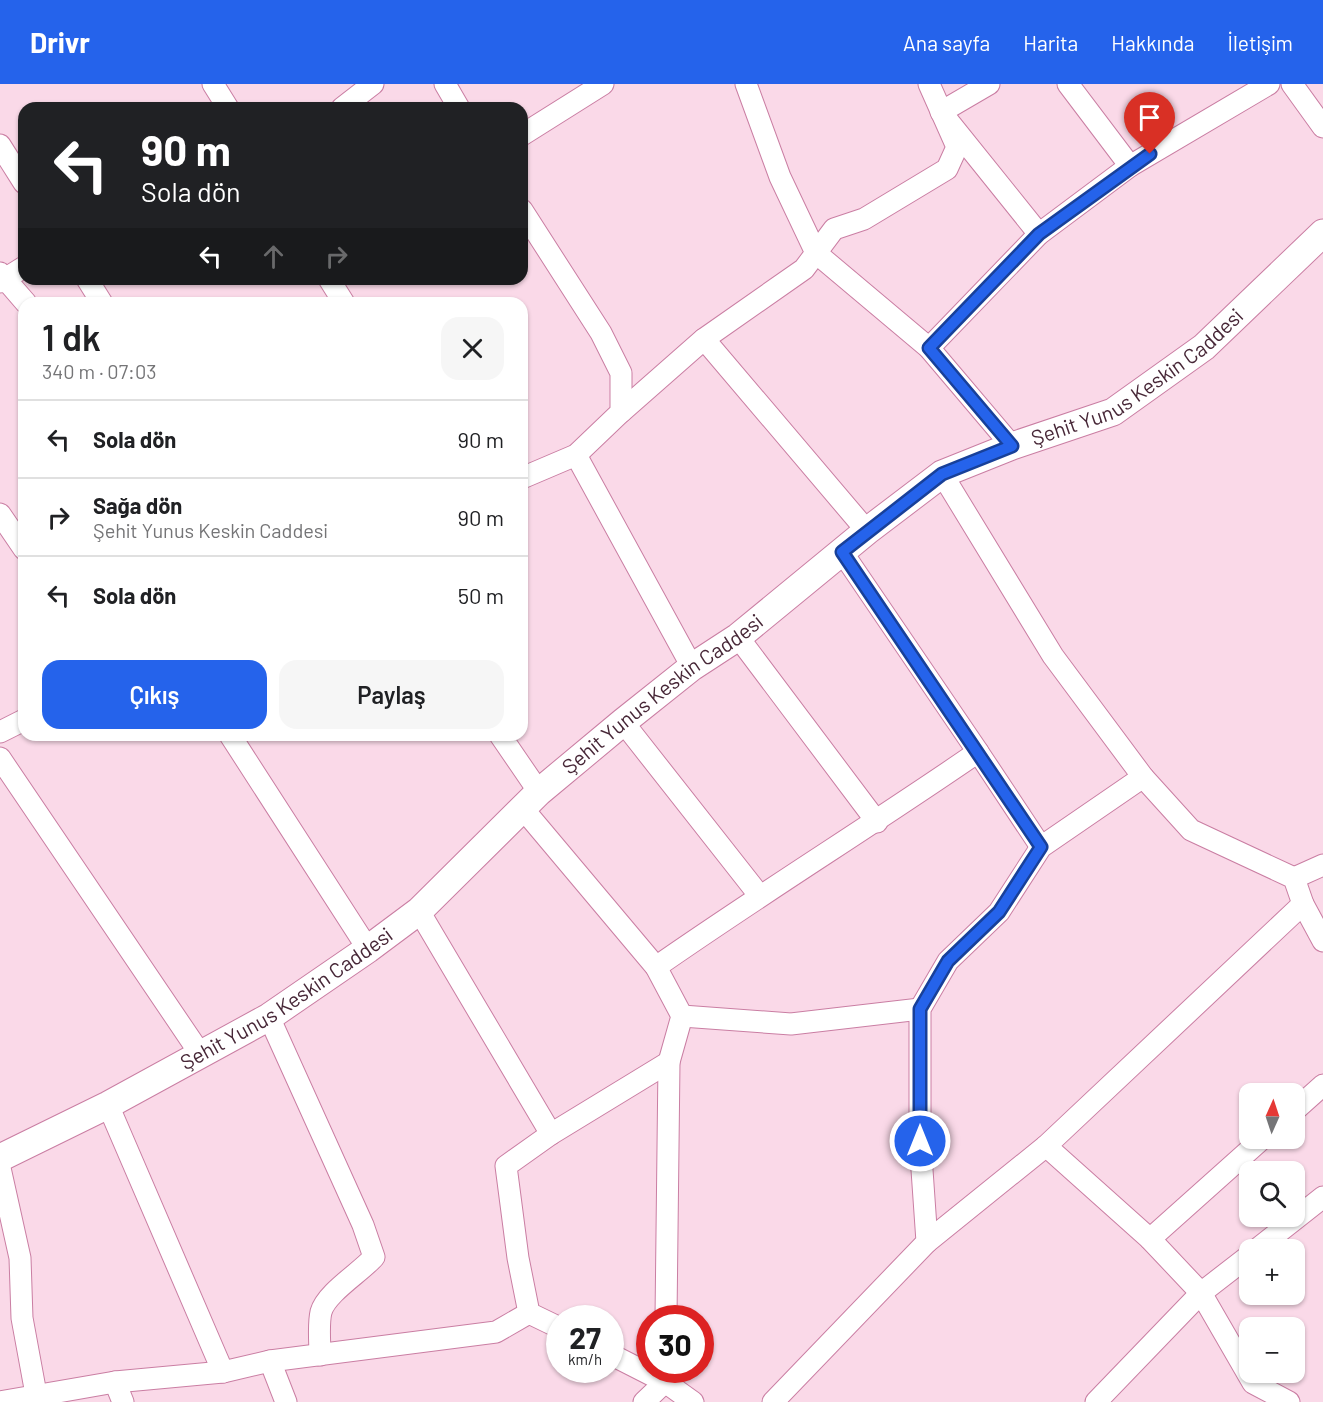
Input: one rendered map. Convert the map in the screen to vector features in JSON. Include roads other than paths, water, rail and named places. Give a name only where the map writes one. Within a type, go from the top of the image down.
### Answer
[{"type":"street","points":[[213,84],[224,102]]},
{"type":"street","points":[[350,102],[373,84]]},
{"type":"street","points":[[445,84],[456,102]]},
{"type":"street","points":[[528,131],[603,84]]},
{"type":"street","points":[[746,84],[780,177],[816,253],[929,348],[1012,446]]},
{"type":"street","points":[[528,475],[576,455],[704,339],[804,269],[834,229],[864,219],[947,169],[957,147],[929,84]]},
{"type":"street","points":[[941,112],[989,84]]},
{"type":"street","points":[[1068,84],[1130,166]]},
{"type":"street","points":[[929,348],[1039,234],[1130,166],[1269,84]]},
{"type":"street","points":[[1292,84],[1323,127]]},
{"type":"street","points":[[941,112],[1039,234]]},
{"type":"street","points":[[0,146],[18,174]]},
{"type":"street","points":[[528,220],[606,343],[621,373],[621,412]]},
{"type":"street","name":"Şehit Yunus Keskin Caddesi","points":[[0,1158],[108,1105],[269,1017],[368,949],[418,911],[532,801],[623,722],[692,668],[738,637],[867,531],[942,474],[1012,446],[1113,412],[1204,347],[1322,238]]},
{"type":"street","points":[[18,270],[2,278],[20,297]]},
{"type":"street","points":[[704,339],[867,531]]},
{"type":"street","points":[[576,455],[692,668]]},
{"type":"street","points":[[942,474],[1053,656],[1143,777],[1191,830],[1294,879],[1303,904],[1323,941]]},
{"type":"street","points":[[0,514],[18,540]]},
{"type":"street","points":[[842,552],[1041,847]]},
{"type":"street","points":[[738,637],[877,822]]},
{"type":"street","points":[[623,722],[759,895]]},
{"type":"street","points":[[0,732],[18,723]]},
{"type":"street","points":[[234,741],[368,949]]},
{"type":"street","points":[[503,741],[532,801],[656,967],[682,1016],[669,1062],[666,1305]]},
{"type":"street","points":[[656,967],[759,895],[877,822],[978,752]]},
{"type":"street","points":[[0,758],[201,1055]]},
{"type":"street","points":[[927,1242],[920,1141],[920,1009],[948,961],[999,912],[1041,847],[1143,777]]},
{"type":"street","points":[[1294,879],[1323,865]]},
{"type":"street","points":[[773,1402],[927,1242],[1046,1146],[1303,904]]},
{"type":"street","points":[[418,911],[551,1134]]},
{"type":"street","points":[[682,1016],[791,1024],[920,1009]]},
{"type":"street","points":[[269,1017],[363,1225],[374,1257],[361,1272],[338,1289],[321,1310],[320,1355]]},
{"type":"street","points":[[529,1313],[518,1258],[506,1166],[551,1134],[669,1062]]},
{"type":"street","points":[[1305,1101],[1323,1085]]},
{"type":"street","points":[[108,1105],[223,1372]]},
{"type":"street","points":[[1046,1146],[1150,1239],[1201,1293],[1253,1383],[1289,1402]]},
{"type":"street","points":[[1150,1239],[1251,1149]]},
{"type":"street","points":[[0,1168],[20,1258],[22,1318],[36,1394]]},
{"type":"street","points":[[1270,1239],[1323,1197]]},
{"type":"street","points":[[1096,1402],[1201,1293],[1239,1264]]},
{"type":"street","points":[[0,1402],[115,1382],[223,1372],[270,1361],[496,1332],[529,1313]]},
{"type":"street","points":[[529,1313],[546,1321]]},
{"type":"street","points":[[270,1361],[286,1402]]},
{"type":"street","points":[[115,1382],[123,1402]]},
{"type":"street","points":[[644,1402],[659,1383]]},
{"type":"street","points":[[673,1383],[693,1402]]}]
